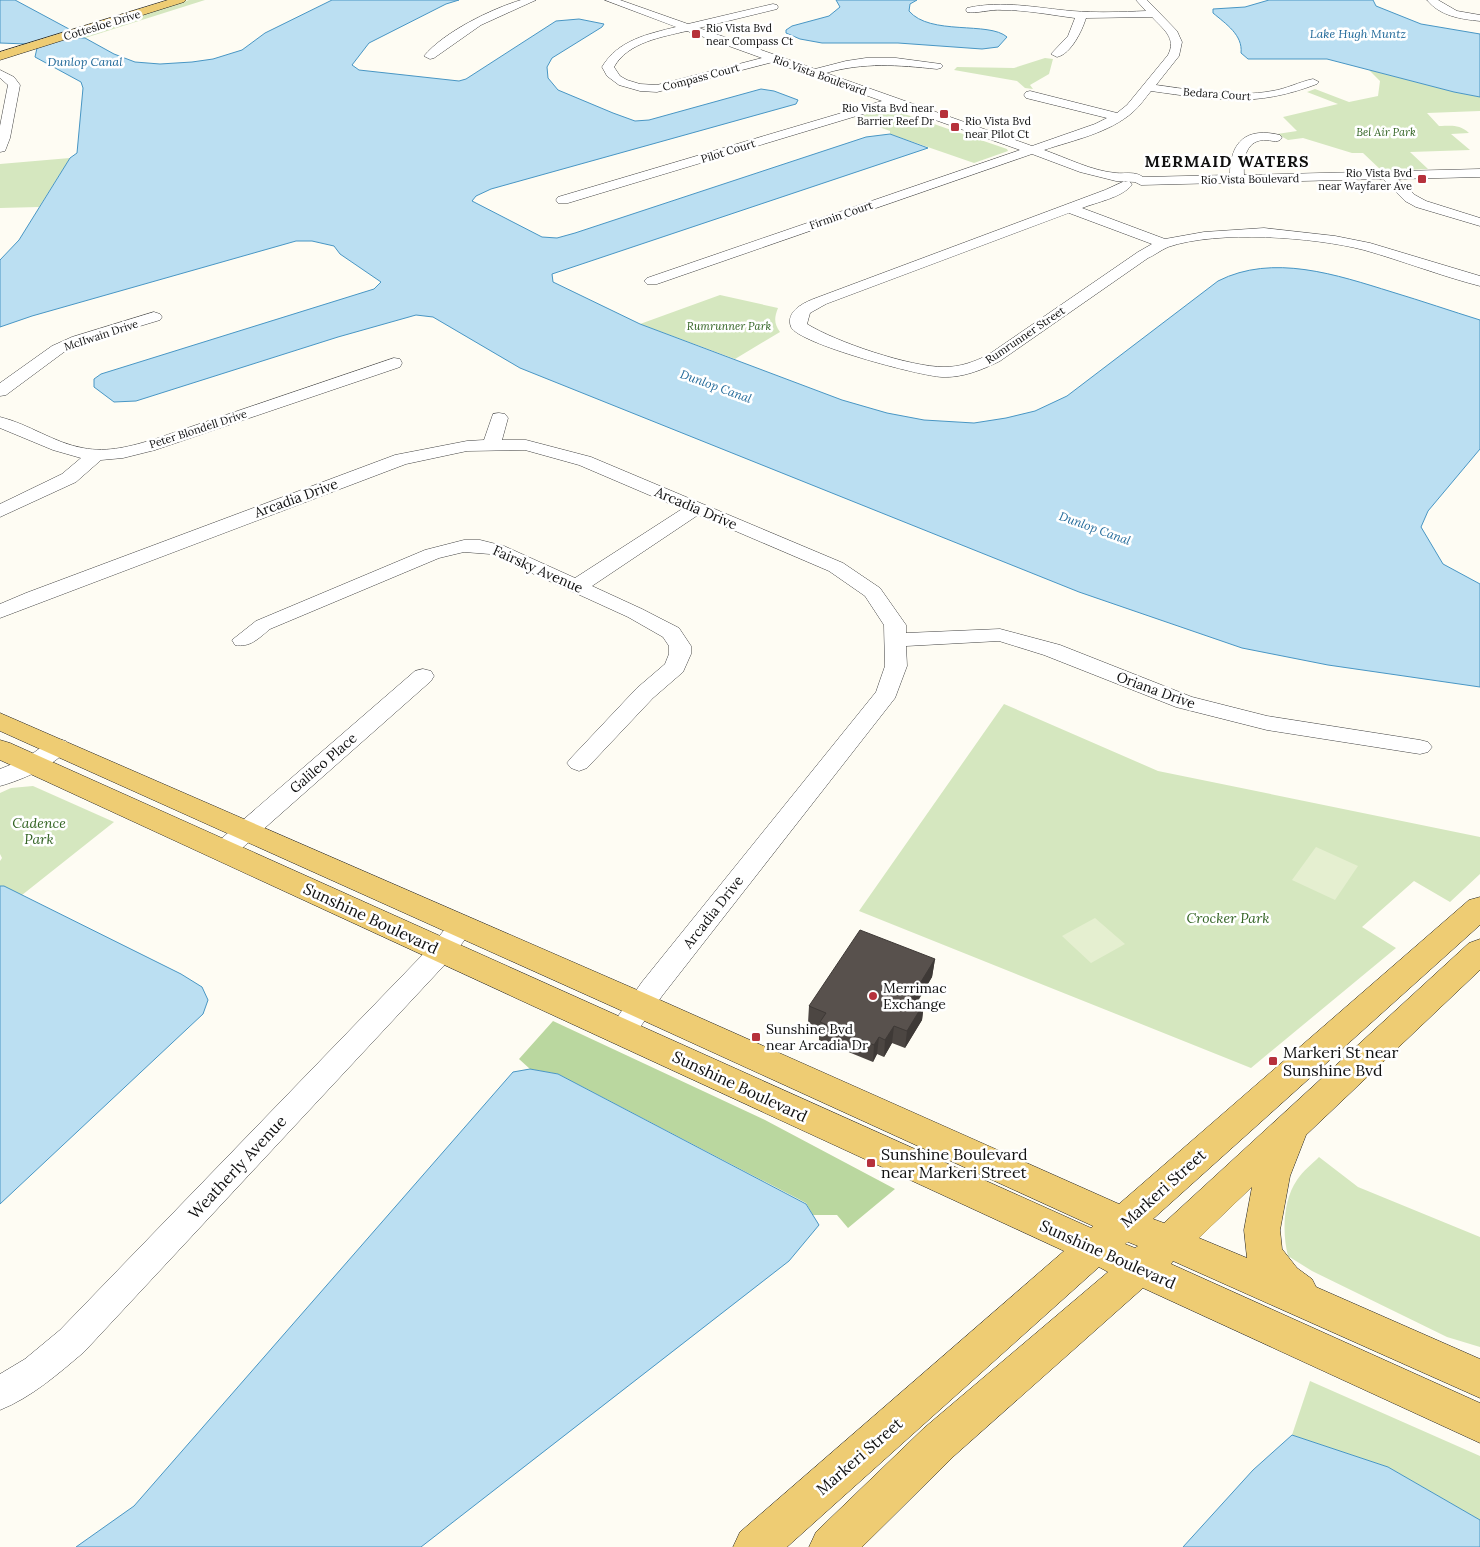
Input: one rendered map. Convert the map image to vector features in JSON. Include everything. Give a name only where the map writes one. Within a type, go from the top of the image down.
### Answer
[{"type":"main road","name":"Cottesloe Drive","points":[[2,56],[147,12],[180,0]]},
{"type":"main road","name":"Sunshine Boulevard","points":[[0,721],[462,926],[631,1019],[1094,1249],[1480,1423]]},
{"type":"main road","name":"Sunshine Boulevard","points":[[0,749],[442,951],[631,1019],[1169,1242],[1480,1379]]},
{"type":"main road","name":"Markeri Street","points":[[756,1547],[1480,908]]},
{"type":"main road","points":[[831,1547],[939,1442],[1140,1269],[1480,951]]},
{"type":"main road","points":[[1292,1127],[1272,1176],[1266,1200],[1262,1230],[1264,1255],[1284,1280],[1318,1306]]},
{"type":"street","points":[[430,56],[458,33],[490,14],[531,0]]},
{"type":"street","name":"Rio Vista Boulevard","points":[[610,0],[1030,150],[1136,185],[1141,181],[1480,173]]},
{"type":"street","points":[[1141,0],[1155,14]]},
{"type":"street","points":[[1432,0],[1438,7],[1448,11],[1480,18]]},
{"type":"street","points":[[971,10],[979,4],[1009,2],[1081,15],[1155,14]]},
{"type":"street","points":[[687,27],[773,6]]},
{"type":"street","name":"Firmin Court","points":[[652,281],[1099,127],[1119,117],[1131,108],[1148,87],[1173,56],[1178,44],[1173,33],[1155,14]]},
{"type":"street","points":[[1057,54],[1071,41],[1079,28],[1081,15]]},
{"type":"street","name":"Compass Court","points":[[687,27],[649,37],[635,43],[610,63],[608,70],[622,81],[649,90],[664,88],[773,58]]},
{"type":"street","points":[[814,73],[849,63],[878,60],[937,66]]},
{"type":"street","points":[[0,148],[4,138],[14,87],[3,76]]},
{"type":"street","name":"Bedara Court","points":[[1148,87],[1242,98],[1287,92],[1313,82]]},
{"type":"street","points":[[1030,95],[1119,117]]},
{"type":"street","name":"Pilot Court","points":[[563,200],[893,101]]},
{"type":"street","points":[[1237,180],[1238,153],[1240,148]]},
{"type":"street","points":[[1387,176],[1410,198],[1422,204],[1480,222]]},
{"type":"street","name":"Rumrunner Street","points":[[1120,181],[1070,208],[821,301],[802,310],[798,318],[799,326],[824,339],[912,368],[936,372],[979,367],[1143,254],[1164,244],[1204,236],[1236,233],[1299,235],[1365,246],[1480,281]]},
{"type":"street","points":[[1070,208],[1164,244]]},
{"type":"street","name":"McIIwain Drive","points":[[0,390],[58,349],[78,340],[154,317]]},
{"type":"street","name":"Peter Blondell Drive","points":[[0,422],[76,451],[96,455],[118,454],[152,445],[394,363]]},
{"type":"street","points":[[491,446],[499,418]]},
{"type":"street","name":"Arcadia Drive","points":[[0,612],[33,597],[401,459],[467,446],[526,445],[586,461],[836,567],[873,592],[895,625],[896,666],[887,693],[631,1019]]},
{"type":"street","points":[[0,511],[70,478],[96,455]]},
{"type":"street","points":[[577,586],[696,508]]},
{"type":"street","name":"Fairsky Avenue","points":[[243,640],[263,625],[432,554],[454,547],[479,544],[497,550],[635,613],[672,633],[680,646],[680,654],[675,667],[645,693],[579,763]]},
{"type":"street","name":"Oriana Drive","points":[[895,640],[1000,635],[1052,650],[1184,702],[1266,723],[1420,747]]},
{"type":"street","name":"Galileo Place","points":[[224,851],[422,676]]},
{"type":"street","points":[[0,778],[33,764],[58,746]]},
{"type":"street","name":"Weatherly Avenue","points":[[0,1393],[37,1370],[72,1341],[442,951],[462,926]]},
{"type":"green space","points":[[189,0],[205,0],[85,38],[79,34]]},
{"type":"green space","points":[[1045,58],[1053,59],[1049,74],[1030,85],[1033,89],[1025,88],[1017,81],[954,70],[957,67],[1014,68]]},
{"type":"green space","name":"Bel Air Park","points":[[1369,70],[1480,97],[1480,111],[1427,113],[1439,126],[1459,127],[1469,133],[1451,134],[1470,150],[1410,152],[1428,169],[1382,171],[1363,153],[1352,153],[1303,138],[1288,140],[1277,134],[1297,131],[1283,117],[1338,104],[1307,92],[1315,89],[1349,102],[1378,96],[1380,81]]},
{"type":"green space","points":[[887,108],[1007,149],[1008,151],[974,163],[890,134],[890,131],[854,118]]},
{"type":"green space","points":[[70,158],[39,207],[0,208],[0,164]]},
{"type":"green space","name":"Rumrunner Park","points":[[720,295],[778,308],[775,321],[780,332],[735,359],[640,324]]},
{"type":"green space","name":"Crocker Park","points":[[1004,704],[1158,771],[1480,837],[1480,874],[1450,902],[1414,881],[1362,927],[1396,948],[1251,1068],[859,911]]},
{"type":"green space","name":"Cadence Park","points":[[33,786],[114,822],[22,895],[0,886],[0,861],[2,858],[0,854],[0,793],[11,788]]},
{"type":"green space","points":[[1316,847],[1358,866],[1335,900],[1292,880]]},
{"type":"green space","points":[[1095,918],[1125,944],[1091,963],[1062,936]]},
{"type":"green space","points":[[553,1021],[765,1120],[895,1189],[848,1228],[837,1215],[813,1215],[806,1203],[558,1074],[530,1069],[519,1059]]},
{"type":"green space","points":[[1319,1157],[1358,1187],[1480,1237],[1480,1347],[1447,1337],[1312,1271],[1288,1256],[1285,1237],[1285,1217],[1289,1197],[1299,1177]]},
{"type":"green space","points":[[1310,1381],[1480,1456],[1480,1520],[1388,1467],[1292,1435]]},
{"type":"water","name":"Dunlop Canal","points":[[0,0],[15,0],[69,29],[63,32],[64,35],[73,38],[85,38],[114,54],[135,62],[160,64],[213,59],[242,50],[265,33],[332,0],[459,0],[446,4],[369,43],[352,65],[359,70],[459,81],[466,79],[556,21],[579,19],[604,24],[552,58],[547,67],[548,78],[558,90],[613,113],[635,121],[649,120],[761,89],[774,91],[798,100],[796,104],[491,189],[476,196],[472,201],[542,237],[557,238],[575,233],[866,137],[890,134],[928,148],[552,274],[553,282],[640,324],[842,400],[887,413],[924,420],[974,423],[1035,411],[1067,396],[1218,281],[1239,273],[1261,269],[1305,270],[1349,279],[1480,320],[1480,449],[1428,511],[1421,527],[1443,564],[1480,584],[1480,687],[1328,665],[1242,648],[1079,592],[520,368],[433,317],[416,315],[338,337],[136,401],[114,402],[94,387],[94,379],[101,374],[374,289],[381,282],[340,254],[334,246],[312,241],[296,241],[32,316],[0,327],[0,260],[19,240],[70,158],[77,153],[83,88],[81,82],[35,57],[37,48],[27,44],[0,43]]},
{"type":"water","points":[[836,0],[917,0],[910,4],[909,11],[919,19],[944,26],[998,32],[1007,37],[998,47],[982,49],[898,43],[822,43],[800,39],[786,33],[786,30],[792,26],[829,16],[840,7]]},
{"type":"water","name":"Lake Hugh Muntz","points":[[1269,0],[1373,0],[1376,6],[1421,24],[1480,34],[1480,97],[1327,59],[1248,59],[1241,53],[1241,47],[1236,35],[1213,13],[1213,9],[1245,7]]},
{"type":"water","points":[[0,886],[4,886],[181,974],[202,987],[208,1000],[203,1014],[0,1204]]},
{"type":"water","points":[[530,1069],[558,1074],[806,1204],[819,1225],[789,1261],[421,1547],[76,1547],[134,1506],[513,1072]]},
{"type":"water","points":[[1292,1435],[1388,1467],[1480,1520],[1480,1547],[1183,1547],[1253,1470]]},
{"type":"building","name":"Merrimac Exchange","points":[[860,930],[935,959],[911,998],[924,1003],[907,1031],[894,1026],[885,1040],[879,1037],[874,1045],[820,1022],[826,1013],[809,1006]]},
{"type":"place","name":"Rio Vista Bvd near Compass Ct","points":[[696,34]]},
{"type":"place","name":"Rio Vista Bvd near Barrier Reef Dr","points":[[944,114]]},
{"type":"place","name":"Rio Vista Bvd near Pilot Ct","points":[[955,127]]},
{"type":"place","name":"Rio Vista Bvd near Wayfarer Ave","points":[[1422,179]]},
{"type":"place","name":"Merrimac Exchange","points":[[873,996]]},
{"type":"place","name":"Sunshine Bvd near Arcadia Dr","points":[[756,1037]]},
{"type":"place","name":"Markeri St near Sunshine Bvd","points":[[1273,1061]]},
{"type":"place","name":"Sunshine Boulevard near Markeri Street","points":[[871,1163]]},
{"type":"district","name":"MERMAID WATERS","points":[[1227,161]]}]
